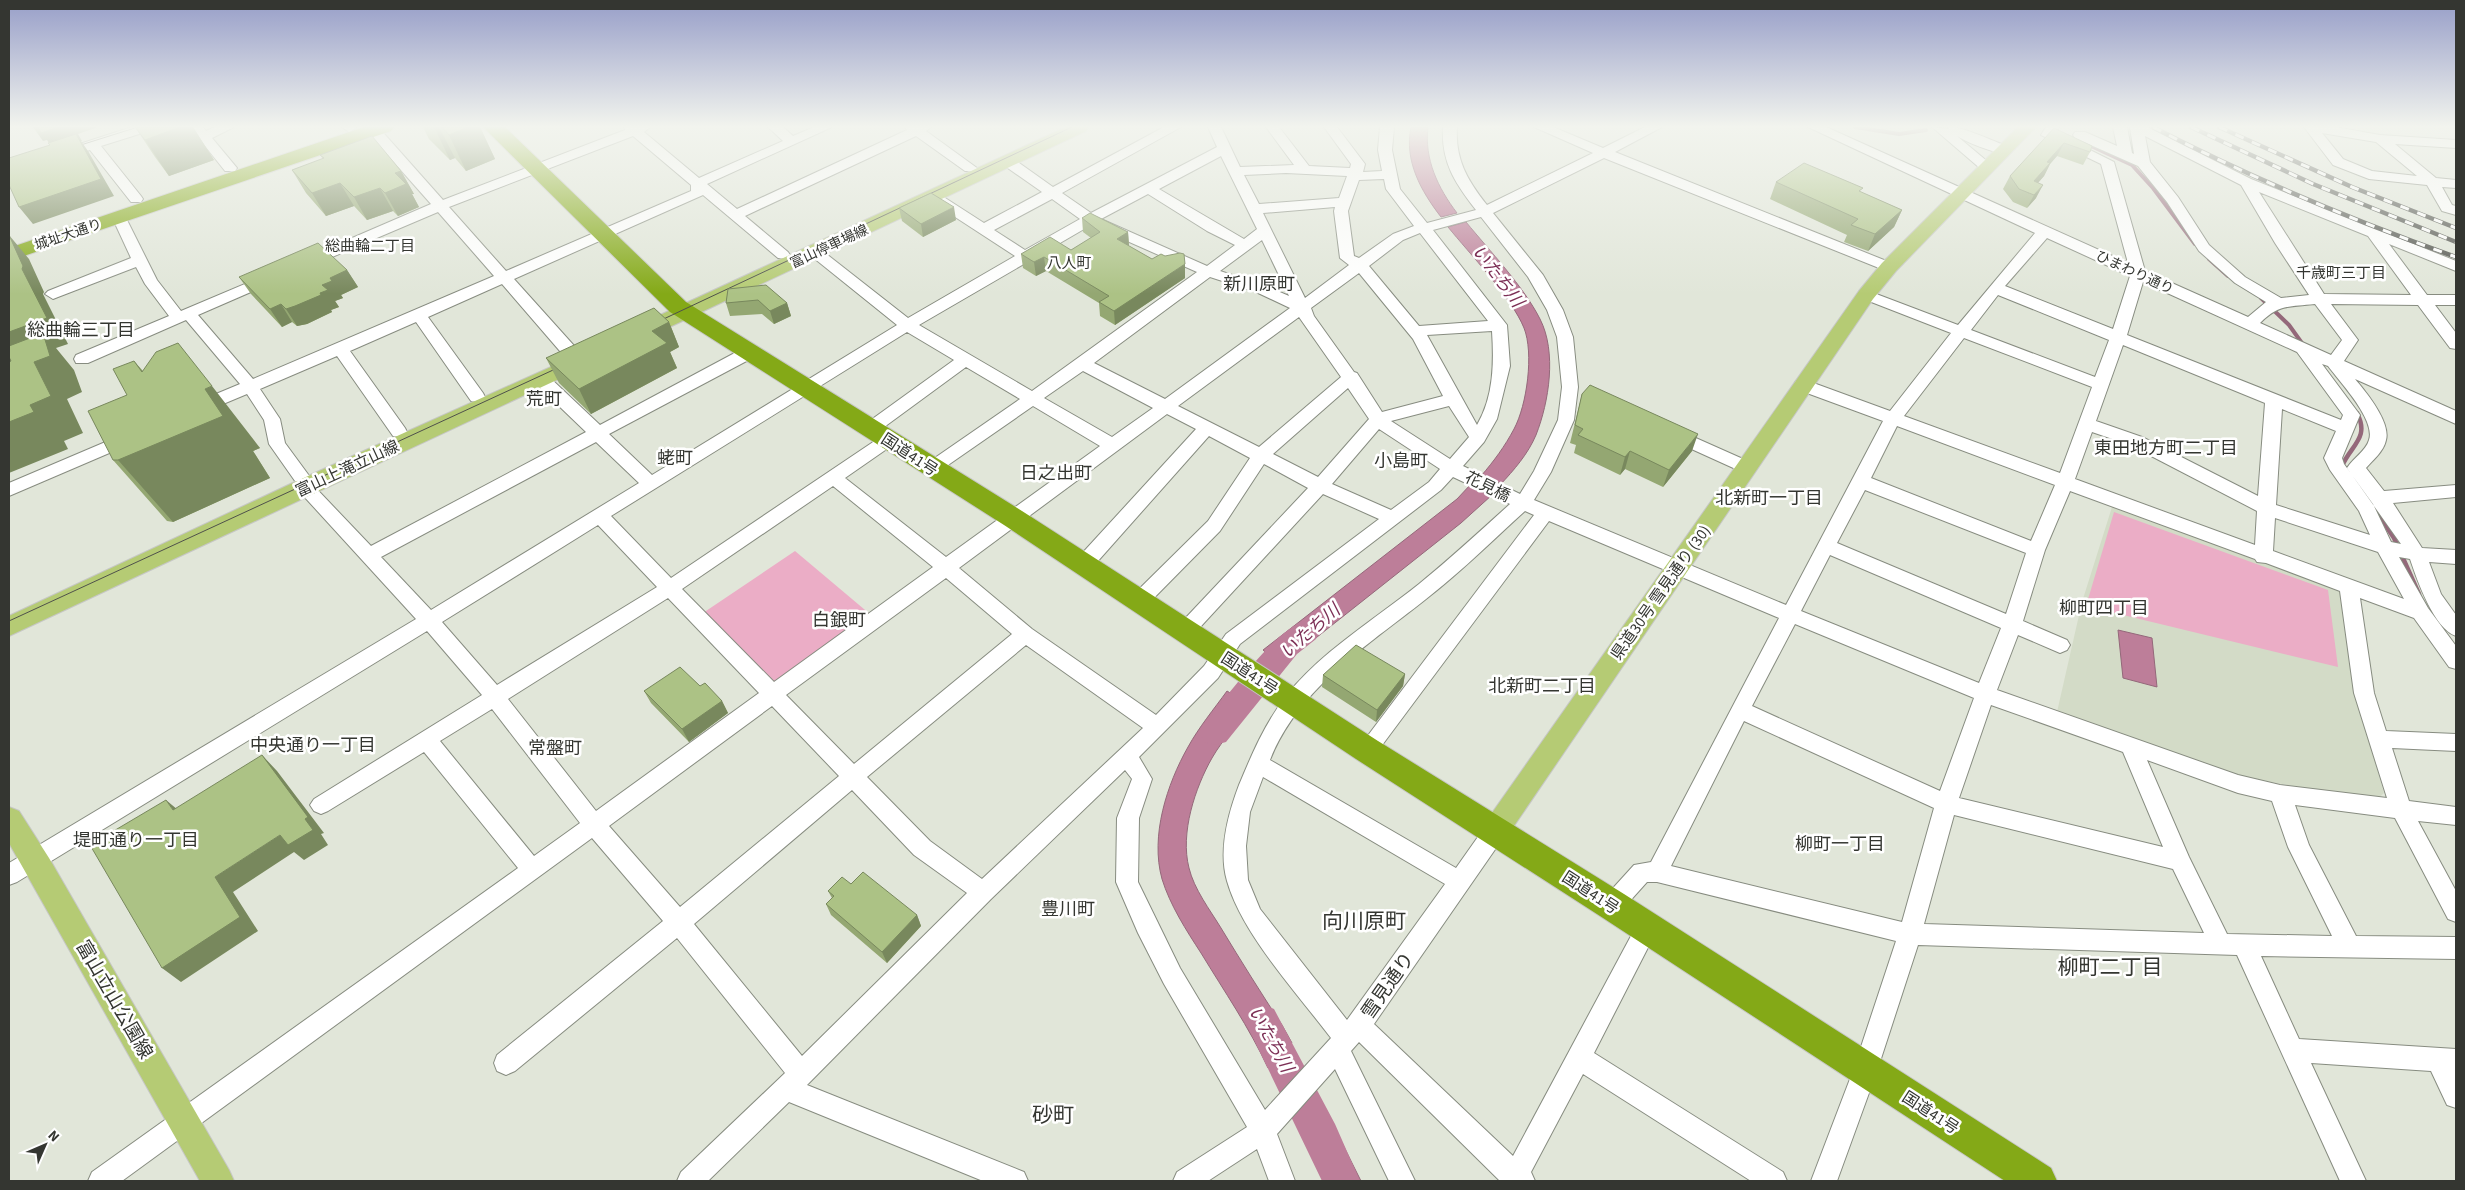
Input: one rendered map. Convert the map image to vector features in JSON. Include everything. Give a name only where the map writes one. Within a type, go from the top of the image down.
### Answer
[{"type":"highway","name":"城址大通り","points":[[9,242],[186,183]]},
{"type":"highway","name":"城址大通り","points":[[9,255],[220,183]]},
{"type":"highway","name":"国道41号","points":[[550,183],[681,309],[1013,518],[1367,750],[1647,928],[1865,1071],[2038,1181]]},
{"type":"main road","name":"富山停車場線","points":[[681,309],[783,255],[939,183]]},
{"type":"main road","name":"富山停車場線","points":[[681,309],[815,252],[963,183]]},
{"type":"main road","name":"県道30号 雪見通り (30)","points":[[1495,831],[1866,295],[1889,267],[1971,183]]},
{"type":"main road","name":"富山上滝立山線","points":[[9,612],[542,379],[606,343],[681,309]]},
{"type":"main road","name":"富山上滝立山線","points":[[9,627],[303,482],[399,432],[571,353],[606,343]]},
{"type":"main road","name":"富山立山公園線","points":[[9,819],[35,859],[218,1181]]},
{"type":"street","points":[[123,183],[136,199]]},
{"type":"street","points":[[421,183],[503,278],[571,353]]},
{"type":"street","points":[[82,359],[440,206],[501,183]]},
{"type":"street","points":[[698,183],[783,255]]},
{"type":"street","points":[[180,416],[698,194],[698,183]]},
{"type":"street","points":[[735,215],[804,183]]},
{"type":"street","points":[[1038,183],[1090,219],[1209,272],[1261,289],[1303,308]]},
{"type":"street","points":[[984,229],[1070,183]]},
{"type":"street","points":[[9,875],[430,620],[907,325],[1024,256],[1159,183]]},
{"type":"street","points":[[1242,183],[1307,317],[1378,418],[1390,429],[1453,468]]},
{"type":"street","points":[[1352,183],[1341,211],[1347,258],[1360,265],[1415,331],[1453,399],[1478,438]]},
{"type":"street","points":[[690,1181],[795,1080],[983,892],[1125,755],[1157,727],[1211,672],[1221,654],[1233,639],[1435,486],[1478,438],[1489,419],[1502,366],[1499,325],[1428,227],[1393,190],[1392,183]]},
{"type":"street","points":[[1402,1181],[1343,1044],[1251,915],[1237,880],[1234,846],[1239,812],[1257,762],[1268,737],[1290,699],[1335,659],[1426,589],[1523,503],[1542,472],[1566,420],[1570,387],[1564,337],[1547,293],[1507,239],[1477,213],[1461,183]]},
{"type":"street","points":[[101,1181],[594,825],[947,568],[1163,407],[1303,308],[1398,237],[1477,213],[1540,183]]},
{"type":"street","points":[[1679,183],[1889,267]]},
{"type":"street","name":"ひまわり通り","points":[[1935,183],[2045,230],[2334,363],[2455,414]]},
{"type":"street","points":[[1824,1181],[1865,1071],[1910,934],[1946,804],[1984,694],[2012,624],[2036,550],[2065,483],[2118,337],[2138,273],[2113,183]]},
{"type":"street","points":[[2159,183],[2173,200],[2204,248],[2240,280],[2278,303]]},
{"type":"street","points":[[2246,183],[2272,231],[2317,299],[2350,340],[2334,363],[2372,415],[2378,428],[2378,440],[2356,468],[2380,498],[2417,554],[2433,597],[2456,629]]},
{"type":"street","points":[[2247,183],[2374,235],[2456,266]]},
{"type":"street","points":[[2432,183],[2447,208],[2456,211]]},
{"type":"street","points":[[1148,188],[1212,228],[1245,245]]},
{"type":"street","points":[[933,197],[1024,256]]},
{"type":"street","points":[[1254,209],[1344,202]]},
{"type":"street","points":[[118,217],[150,281],[250,385],[272,418],[277,444],[303,482],[471,666],[594,825],[679,924],[795,1080],[804,1098],[1015,1181]]},
{"type":"street","points":[[1657,872],[1893,419],[1995,288],[2045,230]]},
{"type":"street","points":[[932,468],[1082,364],[1264,231]]},
{"type":"street","points":[[2374,235],[2456,344]]},
{"type":"street","points":[[815,252],[907,325],[1030,399],[1112,445]]},
{"type":"street","points":[[53,294],[140,260]]},
{"type":"street","points":[[1995,288],[2347,429]]},
{"type":"street","points":[[1866,295],[2100,385]]},
{"type":"street","points":[[2249,325],[2266,308],[2278,303],[2317,299],[2456,300]]},
{"type":"street","points":[[419,314],[477,397]]},
{"type":"street","points":[[1415,331],[1499,325]]},
{"type":"street","points":[[2301,348],[2352,415],[2334,458],[2336,466],[2367,509],[2384,547],[2421,614],[2456,661]]},
{"type":"street","points":[[340,349],[399,432]]},
{"type":"street","points":[[370,555],[750,352]]},
{"type":"street","points":[[321,805],[670,588],[833,477],[879,434],[965,360]]},
{"type":"street","points":[[1082,364],[1320,486],[1393,518]]},
{"type":"street","points":[[1139,601],[1214,526],[1261,456],[1351,377]]},
{"type":"street","points":[[542,379],[650,483]]},
{"type":"street","points":[[1802,385],[2421,614]]},
{"type":"street","points":[[1570,387],[1588,395]]},
{"type":"street","points":[[1185,632],[1320,486],[1378,418],[1453,399]]},
{"type":"street","points":[[2263,557],[2274,399]]},
{"type":"street","points":[[2086,424],[2136,441],[2266,508],[2384,547],[2417,554],[2456,557]]},
{"type":"street","points":[[1660,428],[1746,468]]},
{"type":"street","points":[[1083,565],[1206,429]]},
{"type":"street","points":[[9,490],[145,432]]},
{"type":"street","name":"花見橋","points":[[1453,468],[1545,513],[1676,568]]},
{"type":"street","points":[[833,477],[947,568],[1025,634],[1157,727]]},
{"type":"street","points":[[1860,481],[2036,550]]},
{"type":"street","points":[[2380,498],[2456,491]]},
{"type":"street","points":[[1367,750],[1545,513]]},
{"type":"street","points":[[599,515],[922,848],[983,892]]},
{"type":"street","points":[[1826,546],[2060,645]]},
{"type":"street","points":[[1676,568],[1984,694],[2238,784],[2280,794],[2456,816]]},
{"type":"street","points":[[2350,588],[2364,693],[2401,810],[2456,912]]},
{"type":"street","points":[[506,1063],[679,924],[852,776],[1025,634]]},
{"type":"street","points":[[1740,710],[1946,804],[2180,861]]},
{"type":"street","points":[[426,739],[532,869]]},
{"type":"street","points":[[2378,739],[2456,742]]},
{"type":"street","points":[[2130,745],[2180,861],[2233,945],[2294,1050],[2353,1181]]},
{"type":"street","points":[[1125,755],[1138,770],[1142,779],[1128,818],[1127,882],[1146,926],[1172,976],[1266,1128],[1282,1181]]},
{"type":"street","points":[[1257,762],[1459,881]]},
{"type":"street","points":[[2280,794],[2299,847],[2348,946]]},
{"type":"street","name":"雪見通り","points":[[1266,1128],[1343,1044],[1495,831]]},
{"type":"street","points":[[1612,906],[1642,872],[1657,872],[1910,934],[2233,945],[2456,948]]},
{"type":"street","points":[[1343,1044],[1386,1050],[1517,1180],[1647,928]]},
{"type":"street","points":[[2294,1050],[2447,1060],[2456,1096]]},
{"type":"street","points":[[1580,1058],[1774,1181]]},
{"type":"street","points":[[1186,1181],[1266,1128]]},
{"type":"shaded area","points":[[2112,507],[2340,591],[2359,706],[2384,793],[2375,801],[2233,775],[2057,712],[2082,602]]},
{"type":"shaded area","points":[[2114,512],[2328,590],[2338,667],[2086,606]]},
{"type":"shaded area","points":[[795,551],[871,615],[775,683],[700,615]]},
{"type":"water","points":[[1419,183],[1438,183],[1457,213],[1441,217]]},
{"type":"water","name":"いたち川","points":[[1466,222],[1525,294],[1540,319],[1548,346],[1549,377],[1541,422],[1529,449],[1500,485],[1481,476],[1503,447],[1519,419],[1528,379],[1527,339],[1524,328],[1510,303],[1448,227]]},
{"type":"water","name":"いたち川","points":[[1471,484],[1492,495],[1461,523],[1283,664],[1276,655],[1271,657],[1263,650],[1457,499]]},
{"type":"water","points":[[2118,630],[2152,638],[2157,687],[2123,678]]},
{"type":"water","name":"いたち川","points":[[1227,691],[1237,697],[1234,700],[1240,704],[1243,701],[1253,707],[1221,744],[1200,783],[1188,826],[1187,854],[1191,876],[1198,891],[1292,1043],[1268,1068],[1245,1024],[1174,908],[1165,889],[1159,862],[1159,828],[1173,777],[1192,740]]},
{"type":"water","points":[[1333,1125],[1361,1181],[1324,1181],[1310,1151]]},
{"type":"building","points":[[9,183],[91,183],[19,207]]},
{"type":"building","points":[[303,183],[405,183],[406,184],[385,193],[380,188],[354,197],[340,183],[312,193]]},
{"type":"building","points":[[1777,183],[1850,183],[1863,188],[1859,191],[1902,210],[1875,234],[1851,225],[1858,219]]},
{"type":"building","points":[[2015,183],[2037,183],[2043,185],[2034,195],[2019,189]]},
{"type":"building","points":[[931,193],[954,207],[921,224],[899,208]]},
{"type":"building","points":[[1090,213],[1128,232],[1117,239],[1152,259],[1161,254],[1165,256],[1180,253],[1184,254],[1185,264],[1114,311],[1099,302],[1109,296],[1044,257],[1034,262],[1021,254],[1050,237],[1071,250],[1100,232],[1082,218]]},
{"type":"building","points":[[9,235],[23,266],[22,269],[47,318],[9,332]]},
{"type":"building","points":[[318,243],[347,270],[330,278],[332,281],[322,285],[328,290],[320,293],[321,295],[286,309],[281,304],[270,309],[239,277]]},
{"type":"building","points":[[766,285],[787,303],[770,311],[758,300],[726,303],[728,289]]},
{"type":"building","points":[[654,308],[669,322],[652,331],[667,343],[579,389],[546,358]]},
{"type":"building","points":[[43,333],[50,356],[34,362],[51,396],[30,405],[34,412],[9,422],[9,362],[11,361],[9,346]]},
{"type":"building","points":[[178,343],[212,386],[205,389],[223,416],[118,460],[113,460],[88,411],[127,395],[113,369],[134,361],[142,372],[156,352]]},
{"type":"building","points":[[1590,385],[1698,434],[1669,470],[1630,451],[1625,457],[1578,435],[1583,429],[1575,425],[1582,394]]},
{"type":"building","points":[[1356,645],[1405,674],[1377,710],[1323,675]]},
{"type":"building","points":[[680,667],[700,686],[705,683],[722,701],[682,729],[644,691]]},
{"type":"building","points":[[262,755],[308,817],[305,819],[313,830],[288,845],[280,835],[215,877],[240,917],[162,968],[90,845],[166,800],[173,810]]},
{"type":"building","points":[[863,872],[917,915],[882,952],[826,904],[834,896],[828,891],[842,877],[851,884]]},
{"type":"waterway","points":[[2148,183],[2195,244]]},
{"type":"waterway","points":[[2209,259],[2228,276]]},
{"type":"waterway","points":[[2261,298],[2289,325],[2304,346]]},
{"type":"waterway","points":[[2342,466],[2360,435],[2361,429],[2357,413]]},
{"type":"waterway","points":[[2374,508],[2394,538],[2419,594]]},
{"type":"waterway","name":"いたち川","points":[[1215,733],[1287,646],[1306,631]]},
{"type":"waterway","name":"いたち川","points":[[1262,1021],[1322,1137],[1341,1181]]},
{"type":"tram line","points":[[653,324],[954,183]]},
{"type":"tram line","points":[[9,621],[564,365]]},
{"type":"railway","points":[[2269,183],[2456,257]]},
{"type":"railway","points":[[2310,183],[2456,242]]},
{"type":"railway","points":[[2342,183],[2456,228]]},
{"type":"district","name":"総曲輪二丁目","points":[[370,246]]},
{"type":"district","name":"八人町","points":[[1069,263]]},
{"type":"district","name":"千歳町三丁目","points":[[2341,273]]},
{"type":"district","name":"新川原町","points":[[1259,284]]},
{"type":"district","name":"総曲輪三丁目","points":[[81,330]]},
{"type":"district","name":"荒町","points":[[544,399]]},
{"type":"district","name":"東田地方町二丁目","points":[[2166,448]]},
{"type":"district","name":"蛯町","points":[[675,458]]},
{"type":"district","name":"小島町","points":[[1401,461]]},
{"type":"district","name":"日之出町","points":[[1056,473]]},
{"type":"district","name":"北新町一丁目","points":[[1769,498]]},
{"type":"district","name":"柳町四丁目","points":[[2104,608]]},
{"type":"district","name":"白銀町","points":[[839,620]]},
{"type":"district","name":"北新町二丁目","points":[[1542,686]]},
{"type":"district","name":"中央通り一丁目","points":[[313,745]]},
{"type":"district","name":"常盤町","points":[[555,748]]},
{"type":"district","name":"堤町通り一丁目","points":[[136,840]]},
{"type":"district","name":"柳町一丁目","points":[[1840,844]]},
{"type":"district","name":"豊川町","points":[[1068,909]]},
{"type":"district","name":"向川原町","points":[[1364,921]]},
{"type":"district","name":"柳町二丁目","points":[[2110,967]]},
{"type":"district","name":"砂町","points":[[1053,1115]]}]
